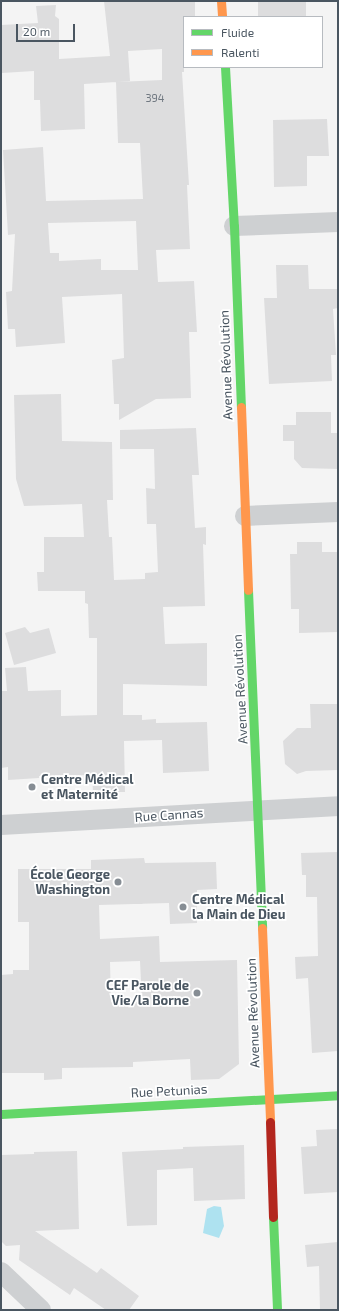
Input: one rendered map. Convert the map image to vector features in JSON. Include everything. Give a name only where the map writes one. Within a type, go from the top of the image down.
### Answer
[{"type":"street","points":[[221,1],[222,16]]},
{"type":"street","name":"Avenue Révolution","points":[[225,68],[234,226],[270,1099],[277,1310]]},
{"type":"street","points":[[234,226],[338,222]]},
{"type":"street","points":[[245,516],[338,512]]},
{"type":"street","name":"Rue Cannas","points":[[1,825],[338,806]]},
{"type":"street","name":"Rue Petunias","points":[[1,1114],[338,1095]]},
{"type":"street","points":[[1,1272],[41,1310]]},
{"type":"water","points":[[214,1206],[221,1207],[224,1226],[219,1238],[203,1233],[207,1209]]},
{"type":"building","points":[[104,1],[195,1],[195,16],[183,16],[184,72],[182,72],[189,185],[187,185],[190,249],[156,250],[158,282],[194,281],[197,332],[189,332],[191,398],[156,399],[119,420],[119,404],[114,404],[112,360],[124,358],[122,294],[62,297],[65,343],[16,347],[15,329],[8,329],[6,292],[12,291],[15,234],[8,235],[3,150],[43,147],[46,201],[143,199],[140,143],[118,143],[116,82],[84,84],[85,129],[41,131],[40,100],[34,100],[34,71],[2,73],[1,25],[38,23],[36,6],[56,5],[55,16],[59,19],[59,59],[110,56]],"holes":[[[162,49],[162,80],[117,82],[130,81],[128,51]],[[136,221],[138,270],[101,270],[101,259],[59,261],[59,253],[50,253],[48,223]]]},
{"type":"building","points":[[258,1],[306,1],[306,16],[258,16]]},
{"type":"building","points":[[327,119],[329,156],[307,156],[307,186],[274,187],[273,120]]},
{"type":"building","points":[[276,265],[308,265],[309,289],[338,289],[338,308],[333,309],[336,355],[331,355],[332,381],[269,384],[264,298],[277,298]]},
{"type":"building","points":[[61,394],[62,441],[112,442],[113,500],[107,500],[109,537],[112,537],[114,580],[145,579],[145,573],[158,572],[156,524],[147,524],[146,488],[155,489],[154,449],[120,449],[120,430],[196,428],[199,475],[192,475],[195,528],[206,527],[206,545],[203,544],[205,606],[163,607],[165,644],[207,643],[207,686],[123,684],[123,715],[142,715],[142,720],[156,719],[156,723],[207,722],[209,771],[163,773],[162,740],[124,741],[125,792],[93,792],[92,775],[39,776],[39,778],[8,780],[8,767],[1,768],[1,691],[7,691],[5,668],[26,667],[28,691],[61,690],[61,716],[97,715],[97,638],[89,638],[88,604],[85,603],[85,591],[38,591],[37,572],[44,572],[44,537],[84,537],[82,504],[24,506],[16,479],[14,395]]},
{"type":"building","points":[[296,412],[331,412],[331,433],[338,433],[338,469],[302,468],[294,459],[294,441],[283,441],[283,425],[296,425]]},
{"type":"building","points":[[297,542],[322,542],[322,552],[338,552],[338,632],[299,633],[299,609],[291,609],[290,554],[297,554]]},
{"type":"building","points":[[25,627],[30,633],[49,628],[56,653],[14,665],[5,633]]},
{"type":"building","points":[[310,704],[338,704],[338,770],[306,771],[297,774],[285,764],[283,741],[297,728],[311,728]]},
{"type":"building","points":[[338,852],[338,1051],[312,1053],[308,978],[296,979],[295,957],[318,956],[317,897],[306,897],[306,875],[302,875],[301,853]]},
{"type":"building","points":[[144,858],[145,863],[216,862],[217,889],[197,890],[197,923],[170,924],[169,903],[99,905],[100,939],[159,936],[160,962],[237,960],[239,1064],[219,1079],[191,1080],[190,1059],[133,1062],[133,1067],[62,1068],[62,1079],[44,1080],[44,1073],[1,1073],[1,975],[13,974],[13,970],[29,970],[29,922],[18,922],[18,869],[91,869],[91,860]],"holes":[[[140,961],[142,1002],[111,1002],[110,962]]]},
{"type":"building","points":[[338,1129],[338,1192],[304,1194],[301,1147],[317,1146],[316,1130]]},
{"type":"building","points":[[244,1145],[245,1199],[194,1201],[193,1168],[157,1170],[157,1225],[127,1226],[122,1152],[183,1149],[183,1147]]},
{"type":"building","points":[[77,1151],[79,1229],[35,1231],[97,1273],[101,1268],[139,1296],[129,1310],[106,1310],[74,1288],[70,1295],[19,1260],[20,1245],[6,1246],[1,1241],[1,1155],[34,1154],[34,1152]]},
{"type":"building","points":[[338,1242],[338,1310],[320,1310],[319,1266],[307,1267],[305,1245]]},
{"type":"traffic: fast","points":[[225,68],[234,226],[241,407]]},
{"type":"traffic: fast","points":[[248,590],[262,928]]},
{"type":"traffic: fast","points":[[1,1114],[338,1095]]},
{"type":"traffic: fast","points":[[273,1217],[277,1310]]},
{"type":"traffic: slow","points":[[221,1],[222,16]]},
{"type":"traffic: slow","points":[[241,407],[248,590]]},
{"type":"traffic: slow","points":[[262,928],[270,1122]]},
{"type":"traffic: jam","points":[[270,1122],[273,1217]]},
{"type":"place","name":"Centre Médical et Maternité","points":[[32,787]]},
{"type":"place","name":"École George Washington","points":[[118,882]]},
{"type":"place","name":"Centre Médical la Main de Dieu","points":[[183,907]]},
{"type":"place","name":"CEF Parole de Vie/la Borne","points":[[197,993]]}]
